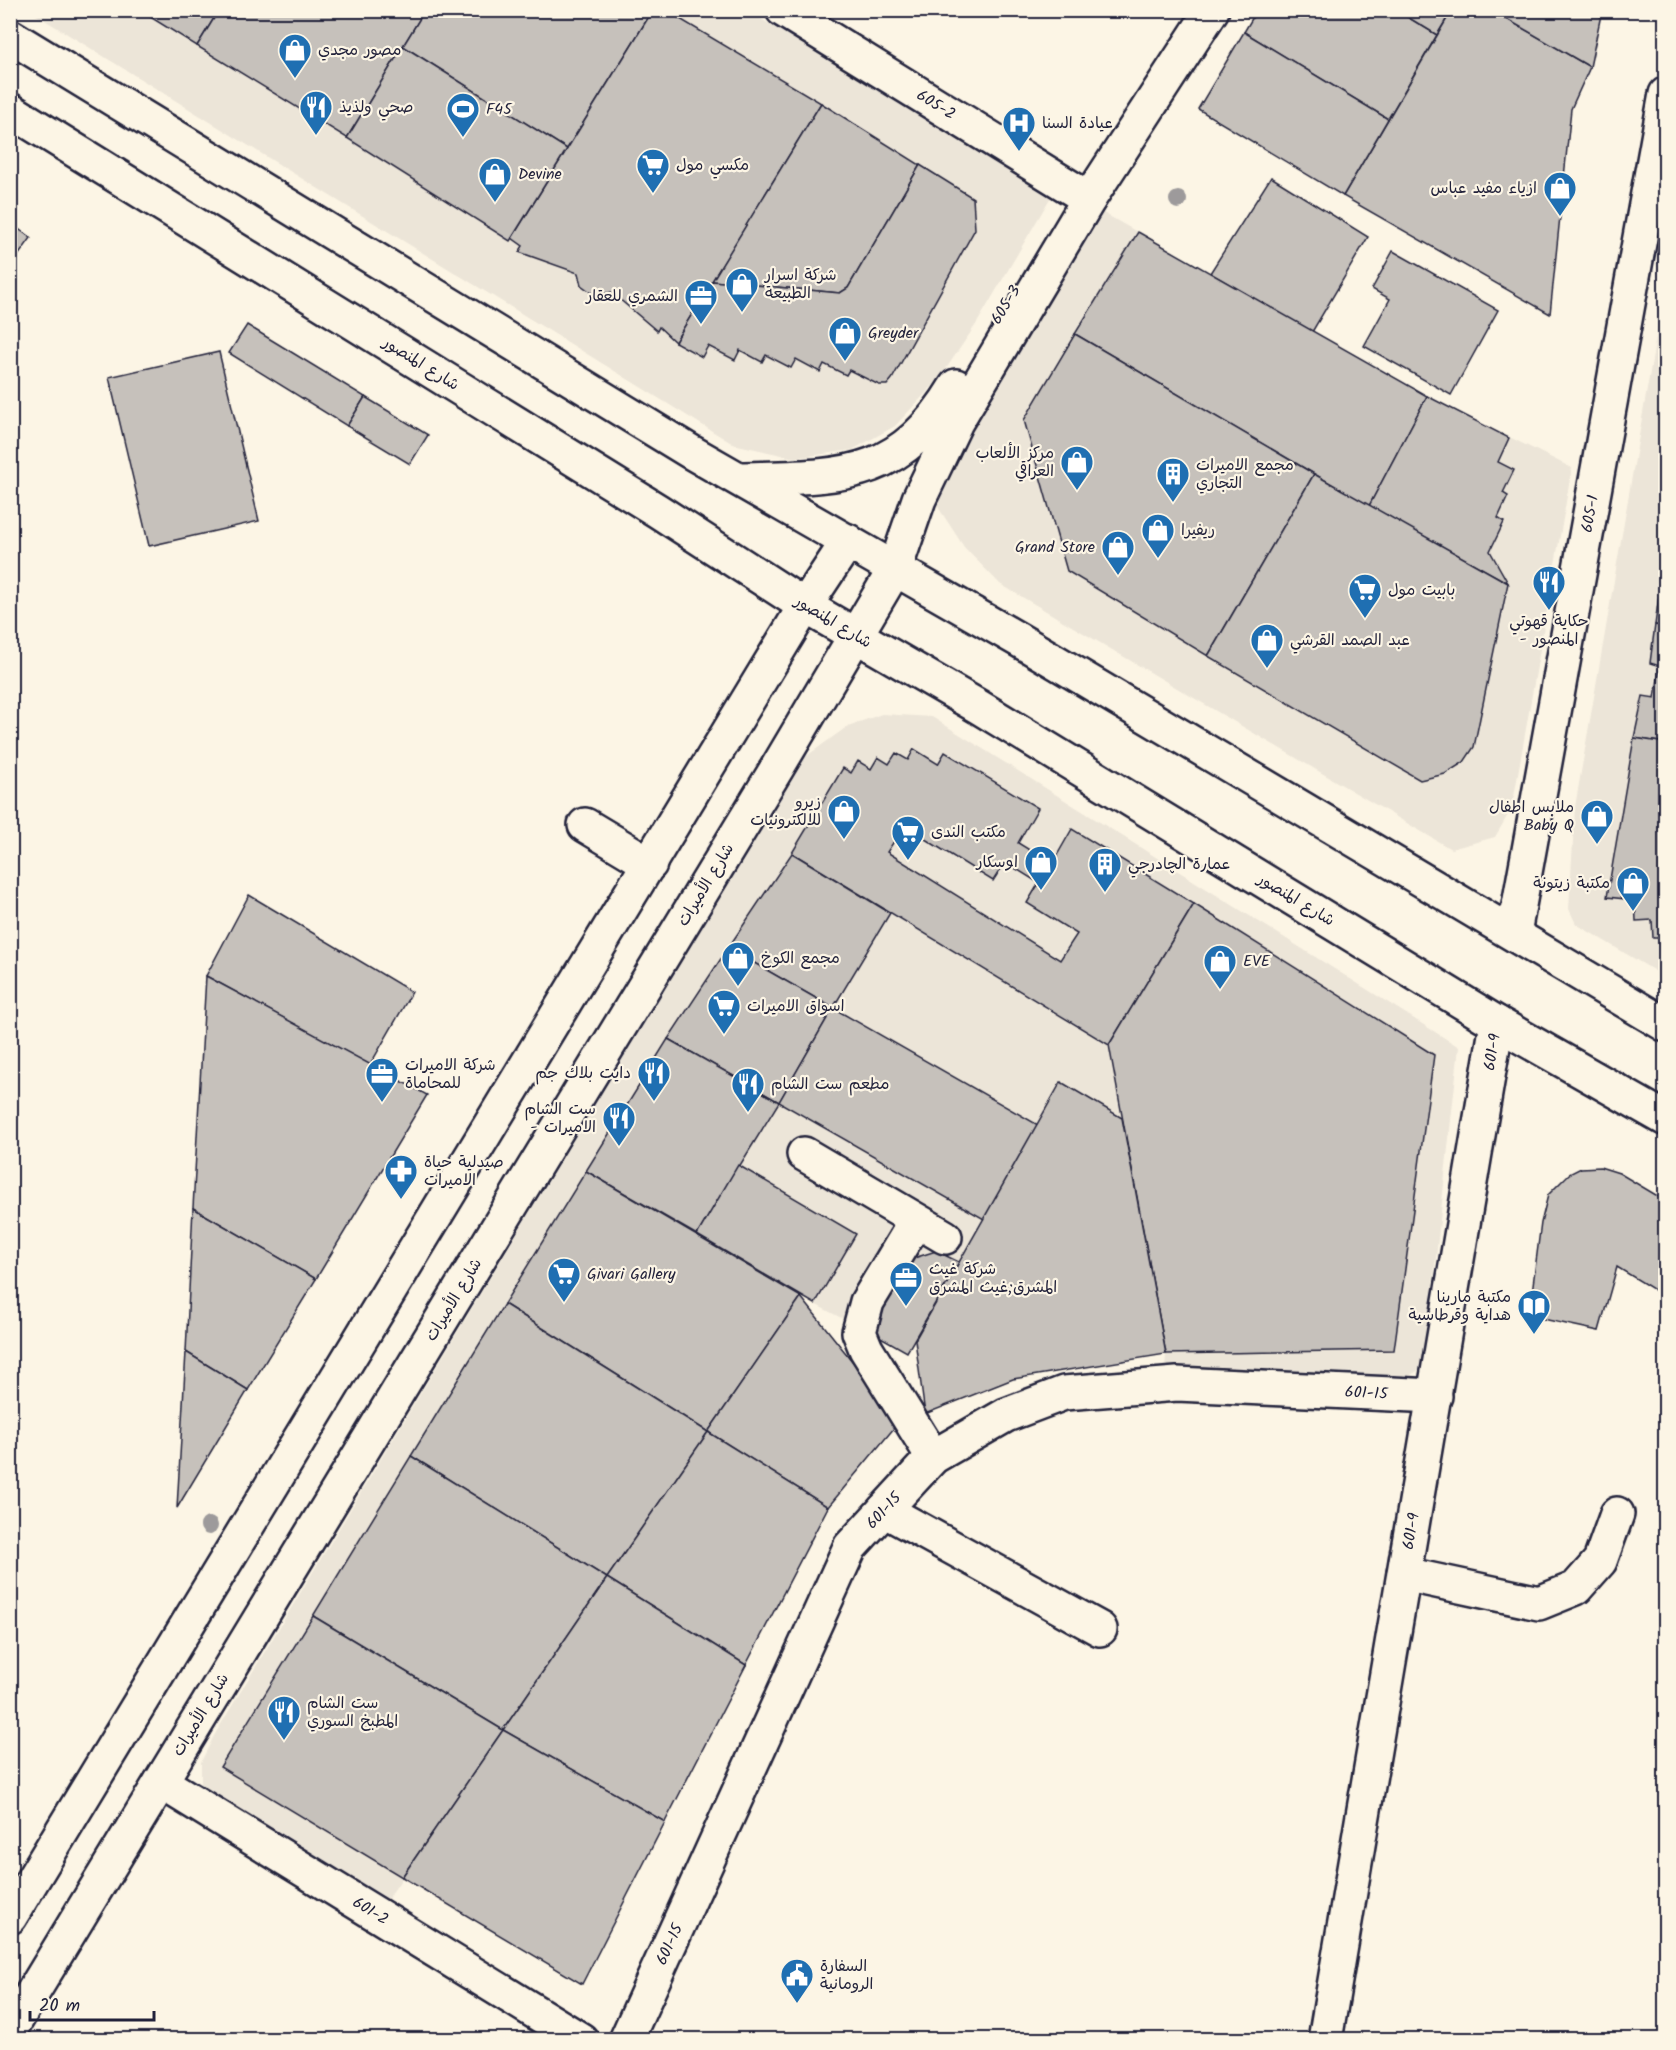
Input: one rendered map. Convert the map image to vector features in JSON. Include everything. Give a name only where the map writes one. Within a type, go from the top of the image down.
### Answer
[{"type":"street","name":"605-2","points":[[783,10],[1082,195]]},
{"type":"street","name":"605-3","points":[[895,569],[919,499],[957,422],[1082,195],[1190,10]]},
{"type":"street","name":"605-3","points":[[740,479],[842,475],[883,461],[911,442],[940,413],[1082,195],[1212,10]]},
{"type":"street","points":[[10,36],[740,479],[1514,933],[1665,1025]]},
{"type":"street","name":"605-1","points":[[1514,933],[1665,94]]},
{"type":"street","name":"شارع المنصور","points":[[10,110],[658,511],[805,606],[978,707],[1497,1023],[1665,1119]]},
{"type":"street","points":[[10,1917],[805,606],[848,541]]},
{"type":"street","name":"شارع الأميرات","points":[[10,2030],[895,569]]},
{"type":"street","points":[[585,825],[650,864]]},
{"type":"street","name":"601-9","points":[[1325,2040],[1497,1023]]},
{"type":"street","points":[[804,1154],[945,1237]]},
{"type":"street","points":[[916,1221],[867,1302],[859,1332],[866,1348],[933,1457]]},
{"type":"street","name":"601-15","points":[[626,2040],[850,1547],[933,1457],[1006,1415],[1064,1393],[1177,1384],[1435,1396]]},
{"type":"street","points":[[884,1510],[1100,1629]]},
{"type":"street","points":[[1404,1574],[1539,1603],[1576,1588],[1599,1561],[1617,1514]]},
{"type":"street","name":"601-2","points":[[161,1782],[580,2040]]},
{"type":"shaded area","points":[[30,11],[748,11],[1052,195],[977,323],[939,379],[895,426],[852,450],[795,458],[733,444]]},
{"type":"shaded area","points":[[1100,211],[1427,396],[1572,468],[1512,808],[1495,837],[1451,849],[1000,584],[964,547],[938,507],[947,461]]},
{"type":"shaded area","points":[[1665,285],[1665,977],[1576,924],[1569,909],[1575,807]]},
{"type":"shaded area","points":[[882,714],[932,717],[1459,1047],[1425,1358],[1419,1370],[1407,1377],[1165,1370],[1166,1354],[1122,1118],[1061,1082],[907,1352],[801,1297],[385,1903],[201,1789],[201,1762],[215,1734],[804,758],[848,726]]},
{"type":"building","points":[[139,10],[219,10],[197,46]]},
{"type":"building","points":[[219,10],[425,10],[347,138],[197,46]]},
{"type":"building","points":[[425,10],[653,10],[567,149],[403,46]]},
{"type":"building","name":"مكسي مول","points":[[653,10],[665,10],[821,103],[675,342],[659,327],[657,331],[611,292],[592,293],[581,285],[578,273],[519,252],[523,246],[512,238]]},
{"type":"building","points":[[1257,10],[1396,10],[1437,35],[1388,119],[1244,32]]},
{"type":"building","points":[[1396,10],[1452,10],[1437,35]]},
{"type":"building","points":[[1452,10],[1491,10],[1590,67],[1571,109],[1550,314],[1343,196]]},
{"type":"building","points":[[1491,10],[1602,10],[1590,67]]},
{"type":"building","points":[[1244,32],[1388,119],[1343,196],[1198,109]]},
{"type":"building","points":[[403,46],[567,149],[510,241],[347,138]]},
{"type":"building","points":[[821,103],[920,165],[848,288],[840,293],[712,281]]},
{"type":"building","points":[[920,165],[973,198],[975,229],[887,385],[879,385],[849,370],[846,375],[824,364],[820,372],[796,359],[791,368],[766,355],[762,362],[740,350],[735,360],[708,346],[702,357],[675,342],[712,281],[840,293],[848,288]]},
{"type":"building","points":[[1271,177],[1368,237],[1312,332],[1210,273]]},
{"type":"building","points":[[10,223],[31,238],[10,267]]},
{"type":"building","points":[[1138,232],[1427,396],[1369,506],[1075,334]]},
{"type":"building","points":[[1393,251],[1498,310],[1451,395],[1364,346],[1390,299],[1372,289]]},
{"type":"building","points":[[247,325],[365,397],[347,426],[229,353]]},
{"type":"building","name":"مجمع الاميرات التجاري","points":[[1075,334],[1314,474],[1208,656],[1067,571],[1024,420]]},
{"type":"building","points":[[219,352],[259,521],[149,546],[109,377]]},
{"type":"building","points":[[1427,396],[1509,438],[1498,462],[1514,470],[1503,493],[1508,496],[1498,518],[1504,522],[1490,551],[1508,583],[1369,506]]},
{"type":"building","points":[[365,397],[428,435],[410,464],[347,426]]},
{"type":"building","name":"بابيت مول","points":[[1314,474],[1508,583],[1474,747],[1464,762],[1445,774],[1420,780],[1208,656]]},
{"type":"building","points":[[1666,543],[1666,627],[1655,625]]},
{"type":"building","points":[[1655,625],[1666,627],[1666,743],[1634,738],[1643,696],[1655,698],[1660,666],[1650,663]]},
{"type":"building","points":[[1634,738],[1666,743],[1666,938],[1653,938],[1652,920],[1636,921],[1635,900],[1607,897]]},
{"type":"building","name":"عمارة الچادرجي","points":[[914,749],[938,764],[945,752],[1038,808],[1018,843],[1052,864],[1072,829],[1194,904],[1109,1045],[792,853],[843,768],[851,773],[858,761],[871,769],[878,757],[889,764],[896,753],[908,760]],"holes":[[[904,826],[993,881],[1005,862],[1039,883],[1027,903],[1077,934],[1060,960],[887,852]]]},
{"type":"building","points":[[792,853],[890,913],[833,1008],[728,948]]},
{"type":"building","points":[[249,895],[412,992],[370,1065],[206,976]]},
{"type":"building","points":[[1194,904],[1434,1055],[1394,1350],[1166,1354],[1109,1045]]},
{"type":"building","points":[[728,948],[833,1008],[779,1102],[668,1039]]},
{"type":"building","points":[[206,976],[427,1095],[316,1279],[193,1208]]},
{"type":"building","points":[[833,1008],[1038,1125],[984,1219],[779,1102]]},
{"type":"building","points":[[668,1039],[779,1102],[697,1235],[586,1171]]},
{"type":"building","points":[[1061,1082],[1122,1118],[1166,1354],[1013,1379],[925,1414],[915,1340]]},
{"type":"building","points":[[738,1165],[856,1234],[815,1304],[697,1235]]},
{"type":"building","points":[[1600,1167],[1619,1173],[1666,1201],[1666,1297],[1617,1267],[1599,1331],[1529,1316],[1541,1223],[1548,1195],[1569,1174],[1581,1168]]},
{"type":"building","points":[[586,1171],[801,1297],[708,1432],[504,1304]]},
{"type":"building","points":[[193,1208],[316,1279],[248,1390],[186,1352]]},
{"type":"building","points":[[936,1251],[959,1262],[907,1352],[870,1331],[911,1259]]},
{"type":"building","points":[[801,1297],[900,1421],[828,1507],[708,1432]]},
{"type":"building","points":[[504,1304],[708,1432],[607,1578],[411,1456]]},
{"type":"building","points":[[186,1352],[248,1390],[177,1508]]},
{"type":"building","points":[[708,1432],[828,1507],[746,1665],[607,1578]]},
{"type":"building","points":[[411,1456],[607,1578],[503,1730],[313,1616]]},
{"type":"building","points":[[607,1578],[746,1665],[665,1822],[503,1730]]},
{"type":"building","points":[[313,1616],[503,1730],[402,1877],[220,1767]]},
{"type":"building","points":[[503,1730],[665,1822],[582,1984],[402,1877]]},
{"type":"place","name":"مصور مجدي","points":[[295,79]]},
{"type":"place","name":"صحي ولذيذ","points":[[316,136]]},
{"type":"place","name":"F45","points":[[463,138]]},
{"type":"place","name":"عيادة السنا","points":[[1019,152]]},
{"type":"place","name":"مكسي مول","points":[[653,194]]},
{"type":"place","name":"Devine","points":[[495,203]]},
{"type":"place","name":"ازياء مفيد عباس","points":[[1560,217]]},
{"type":"place","name":"شركة اسرار الطبيعة","points":[[742,313]]},
{"type":"place","name":"الشمري للعقار","points":[[701,325]]},
{"type":"place","name":"Greyder","points":[[845,362]]},
{"type":"place","name":"مركز الألعاب العراقي","points":[[1077,491]]},
{"type":"place","name":"مجمع الاميرات التجاري","points":[[1173,503]]},
{"type":"place","name":"ريفيرا","points":[[1158,559]]},
{"type":"place","name":"Grand Store","points":[[1118,576]]},
{"type":"place","name":"حكاية قهوتي - المنصور","points":[[1549,611]]},
{"type":"place","name":"بابيت مول","points":[[1365,619]]},
{"type":"place","name":"عبد الصمد القرشي","points":[[1267,669]]},
{"type":"place","name":"زيرو للالكترونيات","points":[[844,840]]},
{"type":"place","name":"ملابس اطفال Baby Q","points":[[1597,845]]},
{"type":"place","name":"مكتب الندى","points":[[908,861]]},
{"type":"place","name":"اوسكار","points":[[1041,891]]},
{"type":"place","name":"عمارة الچادرجي","points":[[1105,893]]},
{"type":"place","name":"مكتبة زيتونة","points":[[1633,912]]},
{"type":"place","name":"مجمع الكوخ","points":[[738,987]]},
{"type":"place","name":"EVE","points":[[1220,990]]},
{"type":"place","name":"اسواق الاميرات","points":[[724,1035]]},
{"type":"place","name":"دايت بلاك جم","points":[[654,1102]]},
{"type":"place","name":"شركة الاميرات للمحاماة","points":[[382,1103]]},
{"type":"place","name":"مطعم ست الشام","points":[[748,1113]]},
{"type":"place","name":"ست الشام - الاميرات","points":[[619,1147]]},
{"type":"place","name":"صيدلية حياة الاميرات","points":[[401,1200]]},
{"type":"place","name":"Givari Gallery","points":[[564,1303]]},
{"type":"place","name":"شركة غيث المشرق;غيث المشرق","points":[[906,1307]]},
{"type":"place","name":"مكتبة مارينا هداية وقرطاسية","points":[[1534,1335]]},
{"type":"place","name":"ست الشام المطبخ السوري","points":[[284,1741]]},
{"type":"place","name":"السفارة الرومانية","points":[[797,2004]]}]
